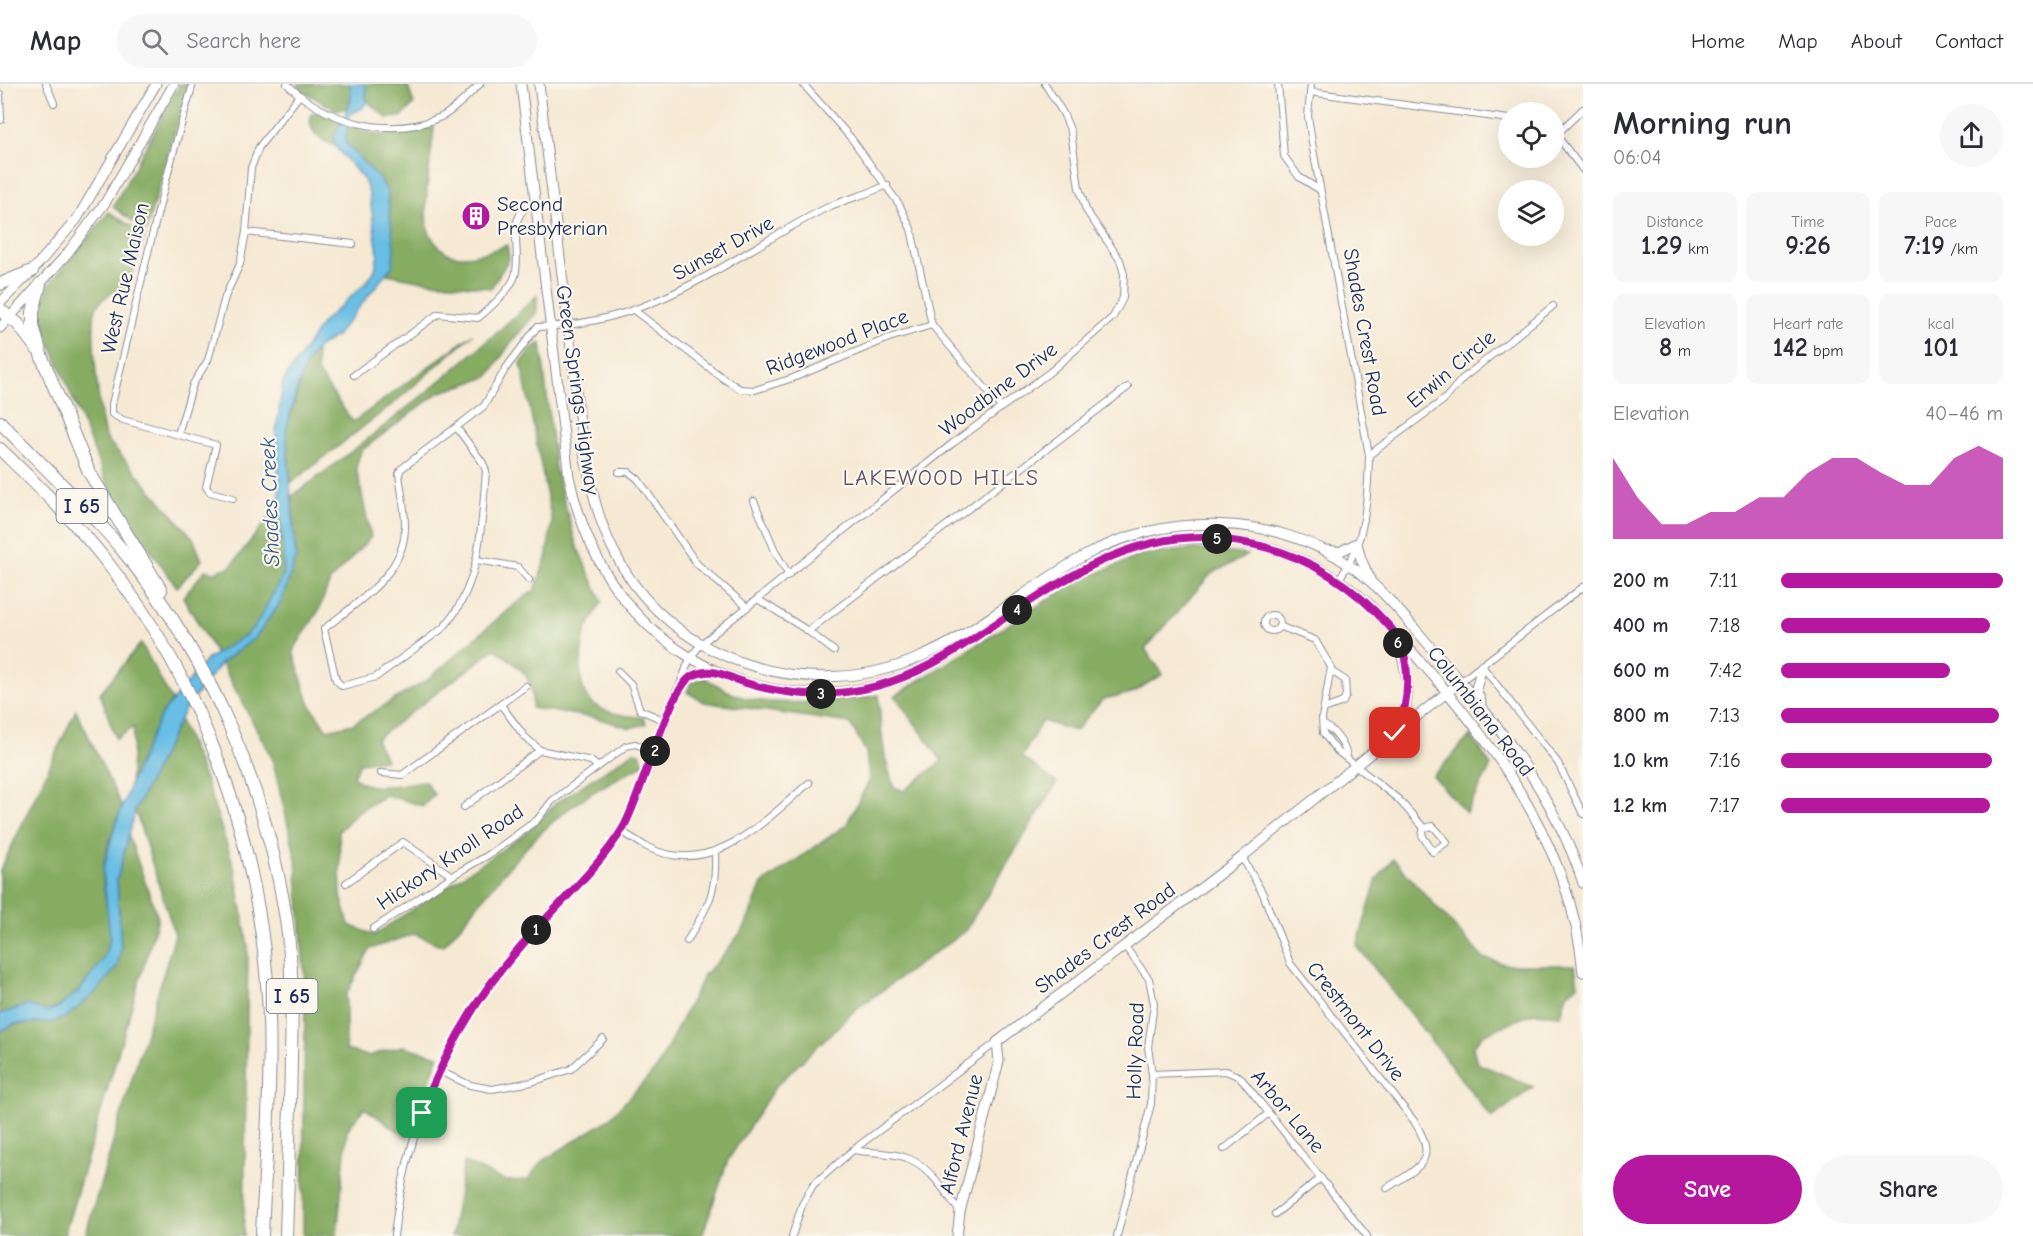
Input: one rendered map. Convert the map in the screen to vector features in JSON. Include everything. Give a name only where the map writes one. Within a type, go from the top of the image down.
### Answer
[{"type":"highway","points":[[0,284],[32,271]]},
{"type":"highway","points":[[40,284],[33,312],[33,326],[41,355],[88,472],[159,592]]},
{"type":"highway","points":[[5,314],[18,324],[41,355]]},
{"type":"highway","name":"I 65","points":[[0,422],[108,533],[159,592],[167,611],[212,688],[244,763],[268,832],[286,920],[292,1002],[286,1236]]},
{"type":"highway","name":"I 65","points":[[2,452],[87,538],[145,615],[190,695],[227,784],[254,884],[267,980],[268,1055],[262,1236]]},
{"type":"main road","points":[[0,303],[32,271],[77,219],[156,84]]},
{"type":"main road","points":[[0,328],[5,314],[40,284],[105,203],[174,84]]},
{"type":"main road","name":"Green Springs Highway","points":[[521,84],[569,477],[576,510],[588,542],[608,580],[638,616],[668,643],[690,658]]},
{"type":"main road","name":"Green Springs Highway","points":[[539,84],[583,448],[596,508],[616,556],[634,584],[650,603],[701,644]]},
{"type":"main road","name":"Columbiana Road","points":[[701,644],[728,658],[756,668],[819,677],[881,671],[944,652],[1082,557],[1113,542],[1157,528],[1212,524],[1258,529],[1323,550],[1350,565],[1373,584],[1514,747],[1552,810],[1583,883]]},
{"type":"main road","name":"Columbiana Road","points":[[690,658],[715,672],[777,691],[830,693],[891,682],[1083,570],[1120,551],[1152,543],[1206,537],[1259,545],[1308,562],[1338,580],[1369,604],[1499,757],[1541,824],[1562,876],[1576,923],[1583,972]]},
{"type":"main road","points":[[1323,550],[1339,552],[1357,543],[1361,559],[1373,584]]},
{"type":"main road","points":[[1394,632],[1405,666],[1408,687],[1406,711],[1395,733]]},
{"type":"main road","points":[[1482,666],[1476,689],[1484,710]]},
{"type":"main road","points":[[678,691],[693,675],[715,672]]},
{"type":"main road","name":"Shades Crest Road","points":[[997,1042],[1242,856],[1460,682]]},
{"type":"main road","points":[[1499,757],[1514,747]]},
{"type":"main road","points":[[1562,876],[1579,870]]},
{"type":"main road","name":"Alford Avenue","points":[[957,1236],[960,1212],[999,1061],[997,1042]]},
{"type":"street","points":[[46,84],[54,104]]},
{"type":"street","name":"West Rue Maison","points":[[194,84],[158,207],[112,404],[112,414],[123,420],[216,445],[206,487],[210,492],[233,498]]},
{"type":"street","points":[[287,84],[299,96],[334,116],[360,123],[395,127],[442,116],[480,84]]},
{"type":"street","points":[[802,84],[851,138],[886,186],[911,229],[932,325],[1001,407]]},
{"type":"street","name":"Woodbine Drive","points":[[394,1236],[399,1197],[410,1152],[440,1071],[462,1026],[498,974],[621,831],[655,751],[690,658],[701,644],[747,607],[759,600],[1105,327],[1123,298],[1124,274],[1120,260],[1086,210],[1078,188],[1071,132],[1063,112],[1045,84]]},
{"type":"street","points":[[1278,84],[1284,156],[1299,177],[1320,190]]},
{"type":"street","points":[[1311,88],[1498,117]]},
{"type":"street","name":"Shades Crest Road","points":[[1311,88],[1308,116],[1370,455],[1368,506],[1350,565],[1338,580]]},
{"type":"street","points":[[0,94],[1,120]]},
{"type":"street","points":[[178,434],[193,384],[208,360],[225,297],[240,264],[246,232],[251,168],[259,147],[299,96]]},
{"type":"street","points":[[1564,126],[1583,109]]},
{"type":"street","points":[[1564,144],[1583,170]]},
{"type":"street","name":"Sunset Drive","points":[[550,327],[570,326],[635,311],[728,266],[828,207],[886,186]]},
{"type":"street","points":[[354,375],[438,314],[478,318],[485,312],[512,283],[516,273],[517,221],[523,207],[536,200]]},
{"type":"street","points":[[246,232],[353,244]]},
{"type":"street","name":"Erwin Circle","points":[[1370,455],[1445,399],[1462,379],[1553,306]]},
{"type":"street","name":"Ridgewood Place","points":[[635,311],[724,379],[740,389],[755,390],[793,378],[889,338],[932,325]]},
{"type":"street","points":[[457,428],[483,463],[486,471],[476,571],[453,618],[443,628],[376,677],[342,687],[336,680],[324,629],[388,575],[400,550],[405,527],[399,474],[401,469],[484,406],[506,368],[537,327],[550,327]]},
{"type":"street","points":[[808,631],[1128,387]]},
{"type":"street","points":[[619,472],[629,472],[638,479],[697,564],[747,607]]},
{"type":"street","points":[[754,501],[776,553],[789,575]]},
{"type":"street","points":[[477,560],[518,567],[530,580]]},
{"type":"street","points":[[1460,682],[1583,587]]},
{"type":"street","points":[[759,600],[808,631],[834,651]]},
{"type":"street","points":[[1279,626],[1315,640],[1327,656],[1331,671],[1324,710],[1323,733],[1337,751],[1347,756],[1355,766],[1398,799],[1424,828],[1423,840],[1433,852],[1447,842],[1433,826],[1424,828]]},
{"type":"street","points":[[1482,666],[1558,763],[1583,814]]},
{"type":"street","points":[[618,671],[631,684],[640,710],[666,722]]},
{"type":"street","points":[[1324,710],[1343,702],[1347,695],[1345,680],[1331,671]]},
{"type":"street","points":[[381,773],[402,775],[526,686]]},
{"type":"street","points":[[501,705],[525,737],[540,750],[591,761],[598,766]]},
{"type":"street","name":"Hickory Knoll Road","points":[[373,928],[490,854],[537,820],[552,801],[630,744],[655,751]]},
{"type":"street","points":[[464,807],[540,750]]},
{"type":"street","points":[[621,831],[646,846],[665,852],[688,855],[715,852],[747,836],[809,783]]},
{"type":"street","points":[[346,883],[403,842],[452,876]]},
{"type":"street","points":[[687,941],[711,901],[716,877],[715,852]]},
{"type":"street","name":"Crestmont Drive","points":[[1242,856],[1263,894],[1290,963],[1407,1113],[1425,1140],[1428,1152],[1422,1163],[1387,1188]]},
{"type":"street","name":"Holly Road","points":[[1117,1236],[1149,1110],[1152,1074],[1148,1047],[1154,996],[1149,979],[1124,945]]},
{"type":"street","points":[[440,1071],[470,1085],[492,1089],[532,1082],[571,1069],[603,1039]]},
{"type":"street","name":"Shades Crest Road","points":[[792,1236],[802,1205],[813,1185],[853,1150],[997,1042]]},
{"type":"street","name":"Arbor Lane","points":[[1152,1074],[1226,1071],[1240,1077],[1367,1236]]},
{"type":"street","points":[[1224,1149],[1269,1113]]},
{"type":"street","points":[[853,1150],[904,1157],[919,1164],[934,1178],[960,1212]]},
{"type":"street","points":[[1275,1214],[1321,1178]]},
{"type":"green space","points":[[180,84],[189,84],[146,231],[113,207]]},
{"type":"green space","points":[[298,84],[350,84],[353,94],[348,108],[336,110],[299,89]]},
{"type":"green space","points":[[365,84],[407,84],[414,104],[401,117],[387,118],[367,101]]},
{"type":"green space","points":[[318,112],[341,123],[334,137],[335,146],[316,135],[311,126],[311,114]]},
{"type":"green space","points":[[347,126],[378,135],[434,127],[426,207],[428,229],[437,245],[453,255],[473,255],[507,245],[509,259],[491,288],[423,281],[386,274],[393,265],[387,192],[381,181],[345,142]]},
{"type":"green space","points":[[109,212],[145,235],[128,285],[103,299],[97,306],[94,331],[103,426],[105,437],[193,538],[202,560],[177,587],[118,505],[107,484],[43,325],[42,304],[49,285]]},
{"type":"green space","points":[[537,296],[537,312],[512,341],[488,377],[438,393],[361,451],[356,467],[371,537],[330,581],[319,610],[293,651],[309,703],[327,730],[353,724],[426,681],[511,607],[535,590],[546,559],[552,522],[521,363],[529,350],[541,343],[555,468],[576,544],[602,602],[584,637],[581,678],[584,690],[596,706],[605,711],[644,718],[646,724],[630,728],[596,718],[532,708],[531,687],[528,679],[519,667],[495,649],[376,739],[386,760],[360,763],[353,776],[360,782],[377,786],[425,781],[434,795],[423,806],[386,795],[359,811],[339,831],[341,896],[349,925],[374,935],[525,834],[557,802],[633,752],[640,753],[644,764],[586,797],[554,821],[510,866],[443,946],[414,934],[370,949],[346,995],[346,1050],[368,1056],[403,1046],[439,1056],[407,1137],[364,1108],[347,1130],[337,1236],[303,1236],[305,986],[296,859],[272,758],[221,663],[255,638],[281,602],[296,558],[292,496],[417,400]]},
{"type":"green space","points":[[473,334],[394,403],[291,483],[286,431],[306,363],[316,349],[317,372],[353,422]]},
{"type":"green space","points":[[281,502],[285,573],[256,625],[247,635],[216,654],[183,597],[205,570],[214,572],[230,567]]},
{"type":"green space","points":[[1194,549],[1248,555],[1211,574],[1145,649],[1163,674],[1132,693],[1103,699],[1075,731],[1042,721],[1022,757],[1057,783],[965,931],[855,1010],[775,1087],[728,1160],[702,1236],[451,1236],[464,1162],[505,1181],[528,1180],[541,1162],[608,1120],[657,1068],[704,975],[721,958],[745,927],[762,884],[846,825],[869,781],[866,752],[850,723],[704,702],[687,692],[691,683],[704,678],[733,694],[767,702],[805,702],[879,695],[881,730],[887,764],[894,787],[904,791],[942,761],[895,696],[1076,582],[1142,555]]},
{"type":"green space","points":[[141,643],[172,701],[161,715],[130,785],[134,727],[116,739],[100,693]]},
{"type":"green space","points":[[76,710],[122,807],[104,865],[103,881],[110,929],[108,948],[88,981],[58,1007],[48,1012],[28,1005],[0,1014],[0,871]]},
{"type":"green space","points":[[179,718],[207,784],[235,870],[248,946],[244,1236],[85,1236],[175,935],[135,810]]},
{"type":"green space","points":[[1471,735],[1491,766],[1466,813],[1433,776]]},
{"type":"green space","points":[[128,834],[158,918],[64,1236],[0,1236],[0,1032],[14,1024],[53,1022],[121,949],[117,880]]},
{"type":"green space","points":[[1393,859],[1483,958],[1509,965],[1575,965],[1578,985],[1567,994],[1561,1015],[1534,1013],[1482,1035],[1473,1047],[1477,1063],[1533,1087],[1492,1118],[1357,946],[1377,879]]},
{"type":"water","points":[[350,84],[365,84],[367,101],[363,108],[349,115],[345,142],[381,181],[387,192],[394,247],[393,265],[336,336],[316,349],[306,363],[297,389],[286,431],[296,558],[281,602],[255,638],[221,663],[185,709],[135,810],[117,880],[121,949],[117,967],[97,991],[68,1016],[53,1022],[14,1024],[0,1032],[0,1014],[28,1005],[48,1012],[59,1007],[80,990],[103,960],[110,938],[103,871],[113,832],[134,774],[161,715],[207,659],[246,635],[256,625],[284,573],[276,432],[283,382],[322,323],[366,283],[375,270],[378,254],[369,193],[364,180],[335,146],[334,137],[351,101]]},
{"type":"place","name":"Second Presbyterian","points":[[476,216]]},
{"type":"district","name":"LAKEWOOD HILLS","points":[[941,478]]},
{"type":"route","points":[[422,1113],[448,1052],[486,990],[510,958],[590,870],[621,831],[629,817],[678,691],[693,675],[715,672],[746,683],[794,693],[818,694],[873,687],[905,677],[931,665],[1044,592],[1120,551],[1152,543],[1206,537],[1280,550],[1308,562],[1349,586],[1369,604],[1394,632],[1405,666],[1408,694],[1406,711],[1395,733]]},
{"type":"water label","name":"Shades Creek","points":[[270,502]]}]
